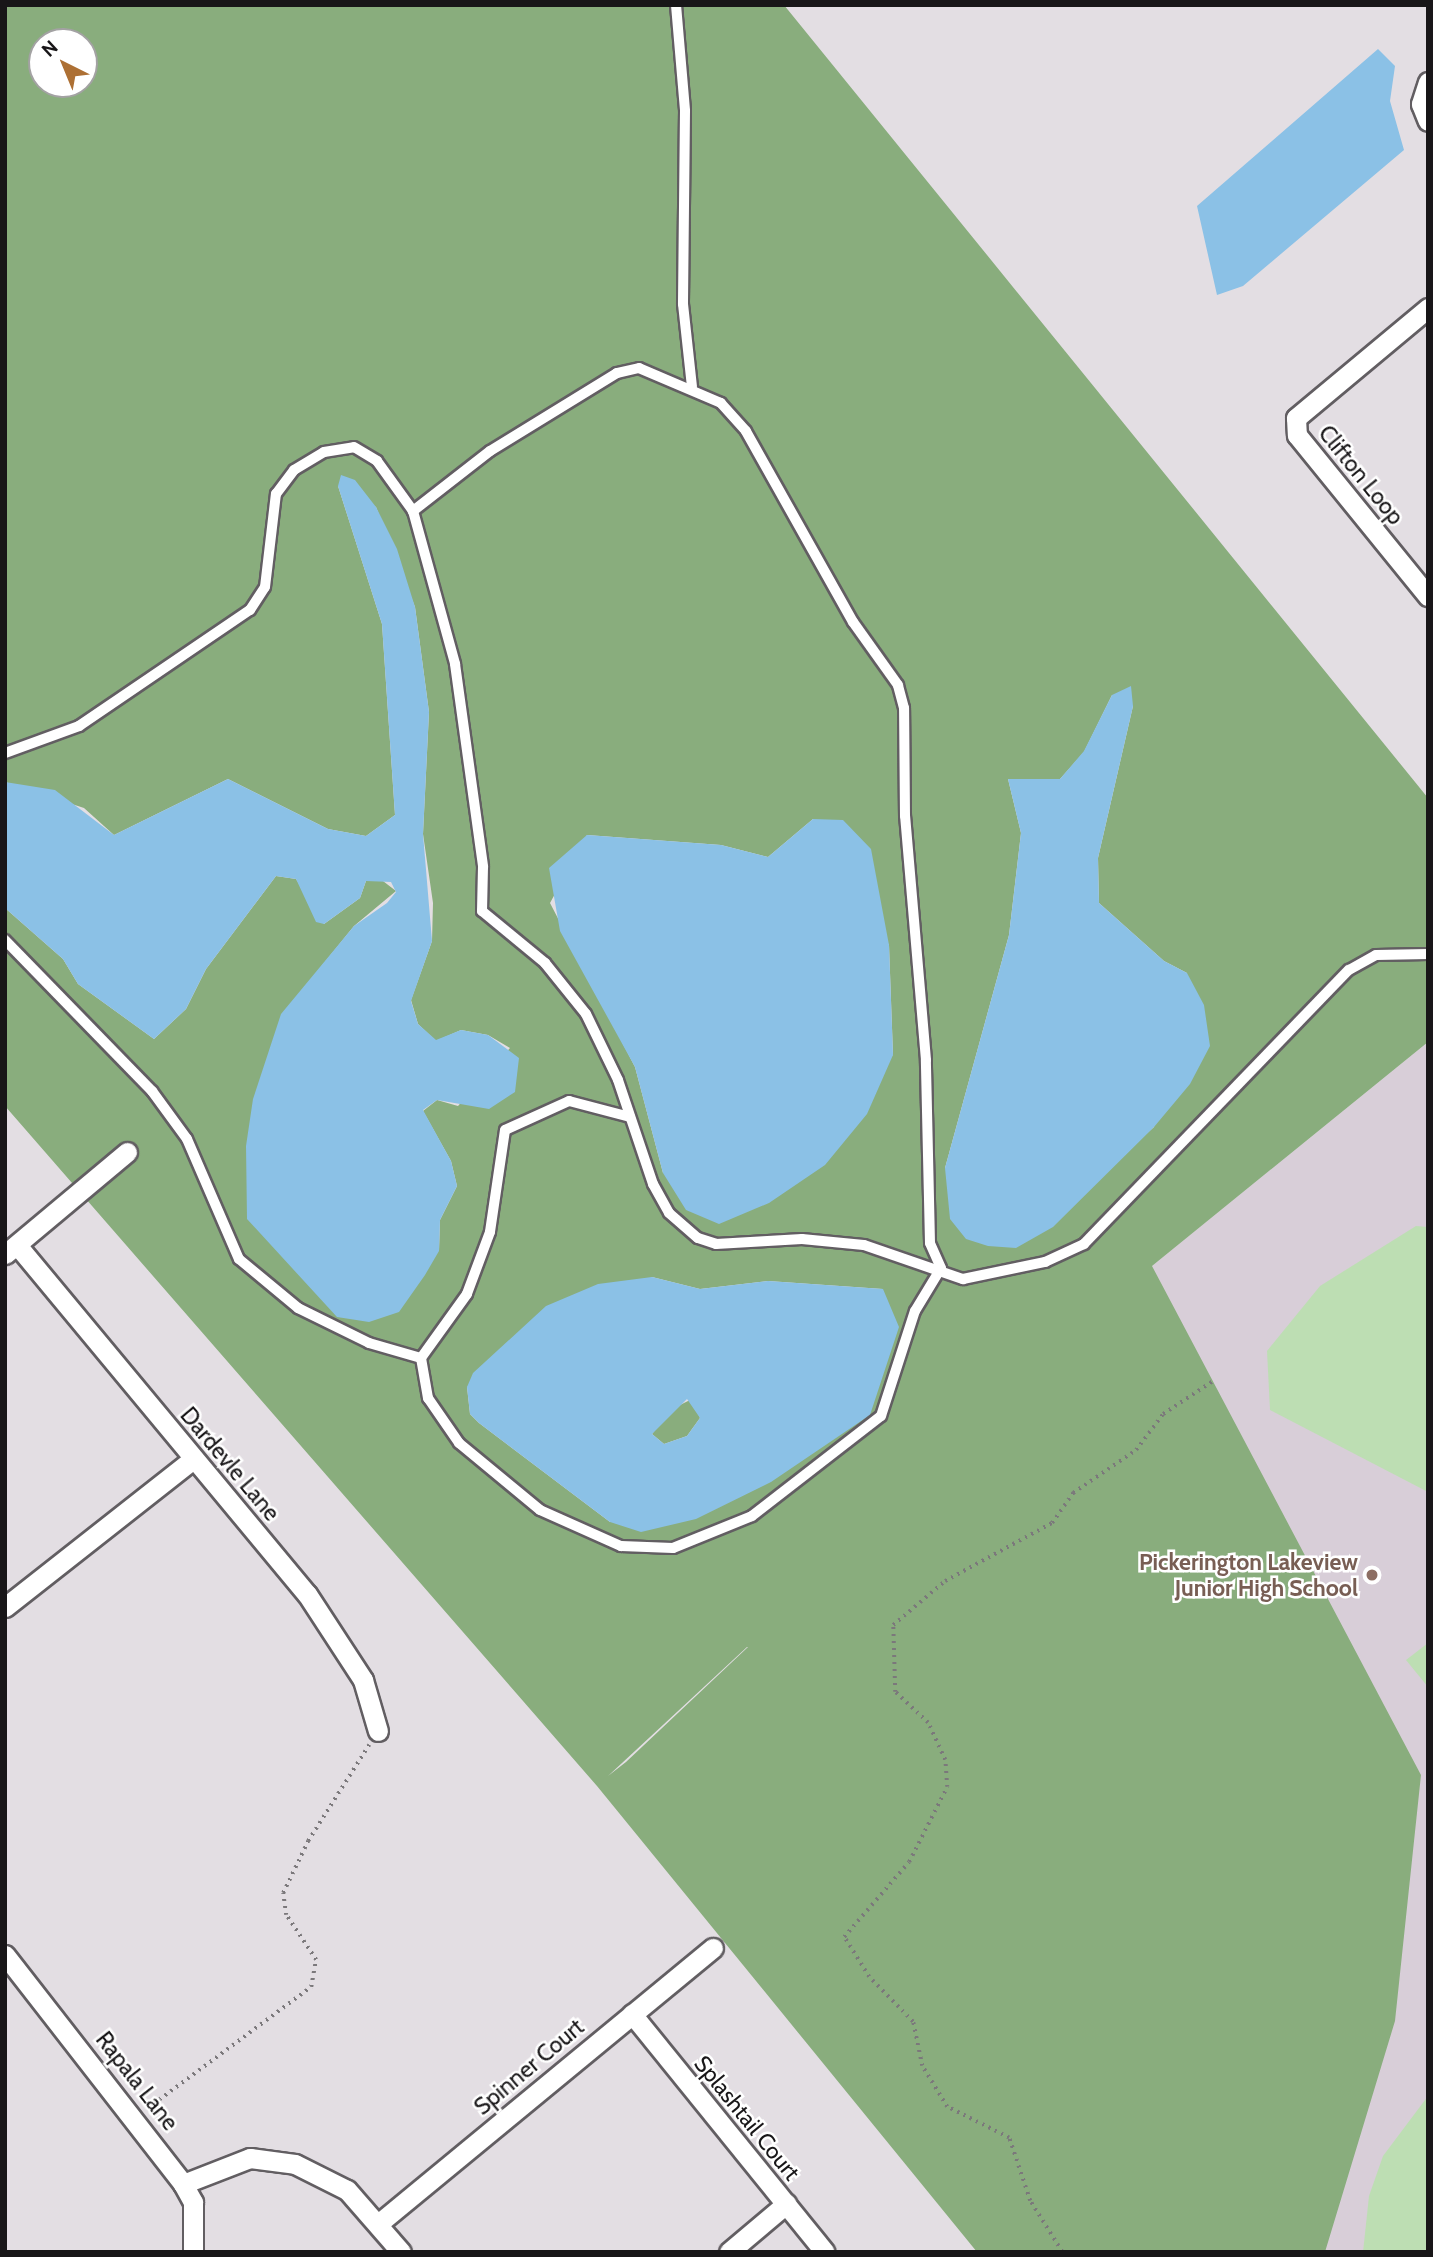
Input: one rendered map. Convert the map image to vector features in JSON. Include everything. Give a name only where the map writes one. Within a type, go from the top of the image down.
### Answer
[{"type":"street","points":[[1428,82],[1421,104],[1428,121]]},
{"type":"street","name":"Clifton Loop","points":[[1425,588],[1297,435],[1296,418],[1428,308]]},
{"type":"street","points":[[11,1249],[127,1152]]},
{"type":"street","name":"Dardevle Lane","points":[[11,1249],[307,1594],[363,1680],[378,1731]]},
{"type":"street","points":[[5,1607],[193,1459]]},
{"type":"street","name":"Spinner Court","points":[[378,2224],[713,1948]]},
{"type":"street","name":"Rapala Lane","points":[[5,1955],[135,2117],[183,2184],[193,2202],[193,2252]]},
{"type":"street","name":"Splashtail Court","points":[[632,2014],[825,2252]]},
{"type":"street","points":[[183,2184],[225,2163],[279,2160],[329,2178],[378,2224],[401,2252]]},
{"type":"street","points":[[729,2252],[786,2204]]},
{"type":"lane","points":[[676,5],[685,111],[682,304],[692,387]]},
{"type":"lane","points":[[413,511],[457,472],[617,373],[639,368],[692,387],[721,403],[746,431],[853,622],[898,685],[904,708],[930,1243],[941,1268]]},
{"type":"lane","points":[[5,753],[79,726],[250,610],[265,587],[276,494],[294,470],[324,452],[354,447],[377,461],[413,511],[455,664],[483,867],[482,911],[570,990],[604,1048],[658,1194],[698,1238],[716,1244],[842,1242],[941,1268],[963,1279],[1008,1274],[1084,1244],[1349,970],[1376,955],[1428,954]]},
{"type":"lane","points":[[5,940],[152,1091],[187,1139],[239,1259],[298,1308],[369,1343],[421,1357]]},
{"type":"lane","points":[[630,1117],[569,1101],[505,1130],[490,1231],[467,1294],[421,1357],[428,1398],[459,1443],[540,1510],[621,1546],[673,1548],[752,1516],[881,1416],[915,1311],[941,1268]]},
{"type":"path","points":[[1062,2252],[1030,2201],[1009,2138],[947,2107],[922,2066],[913,2022],[869,1977],[844,1937],[909,1862],[947,1787],[944,1760],[928,1723],[895,1692],[893,1625],[945,1581],[1052,1523],[1073,1493],[1136,1450],[1163,1414],[1213,1381]]},
{"type":"path","points":[[135,2117],[311,1987],[316,1960],[286,1915],[283,1894],[335,1793],[378,1731]]},
{"type":"shaded area","points":[[1428,1042],[1428,2252],[1325,2252],[1152,1266]]},
{"type":"green space","points":[[5,5],[784,5],[1428,798],[1428,1042],[1152,1266],[1421,1775],[1395,2021],[1325,2252],[977,2252],[597,1786],[5,1106],[5,908],[63,959],[78,984],[154,1039],[186,1009],[206,969],[276,876],[296,879],[324,924],[360,898],[366,881],[379,878],[396,891],[354,926],[303,989],[439,1251],[440,1220],[457,1186],[451,1161],[423,1111],[437,1100],[458,1106],[510,1048],[488,1035],[461,1030],[436,1041],[418,1024],[411,1000],[432,941],[433,903],[423,834],[429,712],[415,607],[376,507],[338,486],[382,624],[395,815],[366,836],[328,829],[228,779],[114,835],[84,808],[5,782]],"holes":[[[1112,695],[1133,706],[1098,858],[1099,903],[1164,961],[1187,973],[1154,1127],[1105,1170],[945,1168],[1009,935],[1021,833],[1008,779],[1060,779],[1084,752]],[[813,819],[889,945],[893,1055],[663,1173],[635,1067],[550,903],[587,835],[721,845],[768,857]],[[652,1277],[700,1289],[768,1281],[883,1289],[610,1522],[479,1423],[470,1414],[467,1387]],[[747,1647],[626,1762],[608,1776]]]},
{"type":"green space","points":[[1416,1226],[1428,1227],[1428,1492],[1270,1410],[1267,1351],[1320,1286]]},
{"type":"green space","points":[[692,1399],[700,1418],[687,1436],[664,1444],[652,1434],[670,1410]]},
{"type":"green space","points":[[1428,1643],[1428,1687],[1406,1660]]},
{"type":"green space","points":[[1428,2096],[1428,2252],[1363,2252],[1369,2196],[1383,2156]]},
{"type":"water","points":[[1378,49],[1395,66],[1390,101],[1404,150],[1243,286],[1217,295],[1197,206]]},
{"type":"water","points":[[341,475],[355,480],[376,507],[397,549],[415,607],[429,712],[423,834],[432,941],[411,1001],[418,1024],[436,1040],[461,1030],[488,1035],[519,1058],[515,1092],[489,1109],[437,1100],[423,1110],[451,1161],[457,1186],[440,1220],[439,1251],[425,1275],[399,1312],[369,1322],[337,1317],[247,1219],[246,1146],[253,1099],[281,1014],[354,926],[387,903],[396,892],[391,882],[366,881],[360,898],[324,924],[316,922],[296,879],[276,876],[206,969],[186,1009],[154,1039],[78,984],[63,959],[5,908],[5,782],[55,790],[114,835],[228,779],[328,829],[366,836],[395,815],[382,624],[338,486]]},
{"type":"water","points":[[1131,686],[1133,706],[1098,858],[1099,903],[1164,961],[1187,973],[1204,1005],[1210,1046],[1190,1084],[1154,1127],[1053,1227],[1016,1248],[988,1246],[966,1239],[950,1219],[945,1168],[1009,935],[1021,833],[1008,779],[1060,779],[1084,751],[1112,695]]},
{"type":"water","points":[[813,819],[843,820],[871,849],[889,945],[893,1055],[867,1114],[825,1165],[769,1203],[719,1224],[686,1210],[663,1173],[635,1067],[560,931],[549,868],[587,835],[721,845],[768,857]]},
{"type":"water","points":[[652,1277],[700,1289],[768,1281],[883,1289],[899,1327],[870,1415],[771,1482],[696,1519],[641,1532],[610,1522],[470,1414],[467,1387],[473,1373],[546,1306],[598,1284]],"holes":[[[687,1399],[700,1418],[687,1436],[664,1444],[652,1434]]]},
{"type":"place","name":"Pickerington Lakeview Junior High School","points":[[1372,1575]]}]
